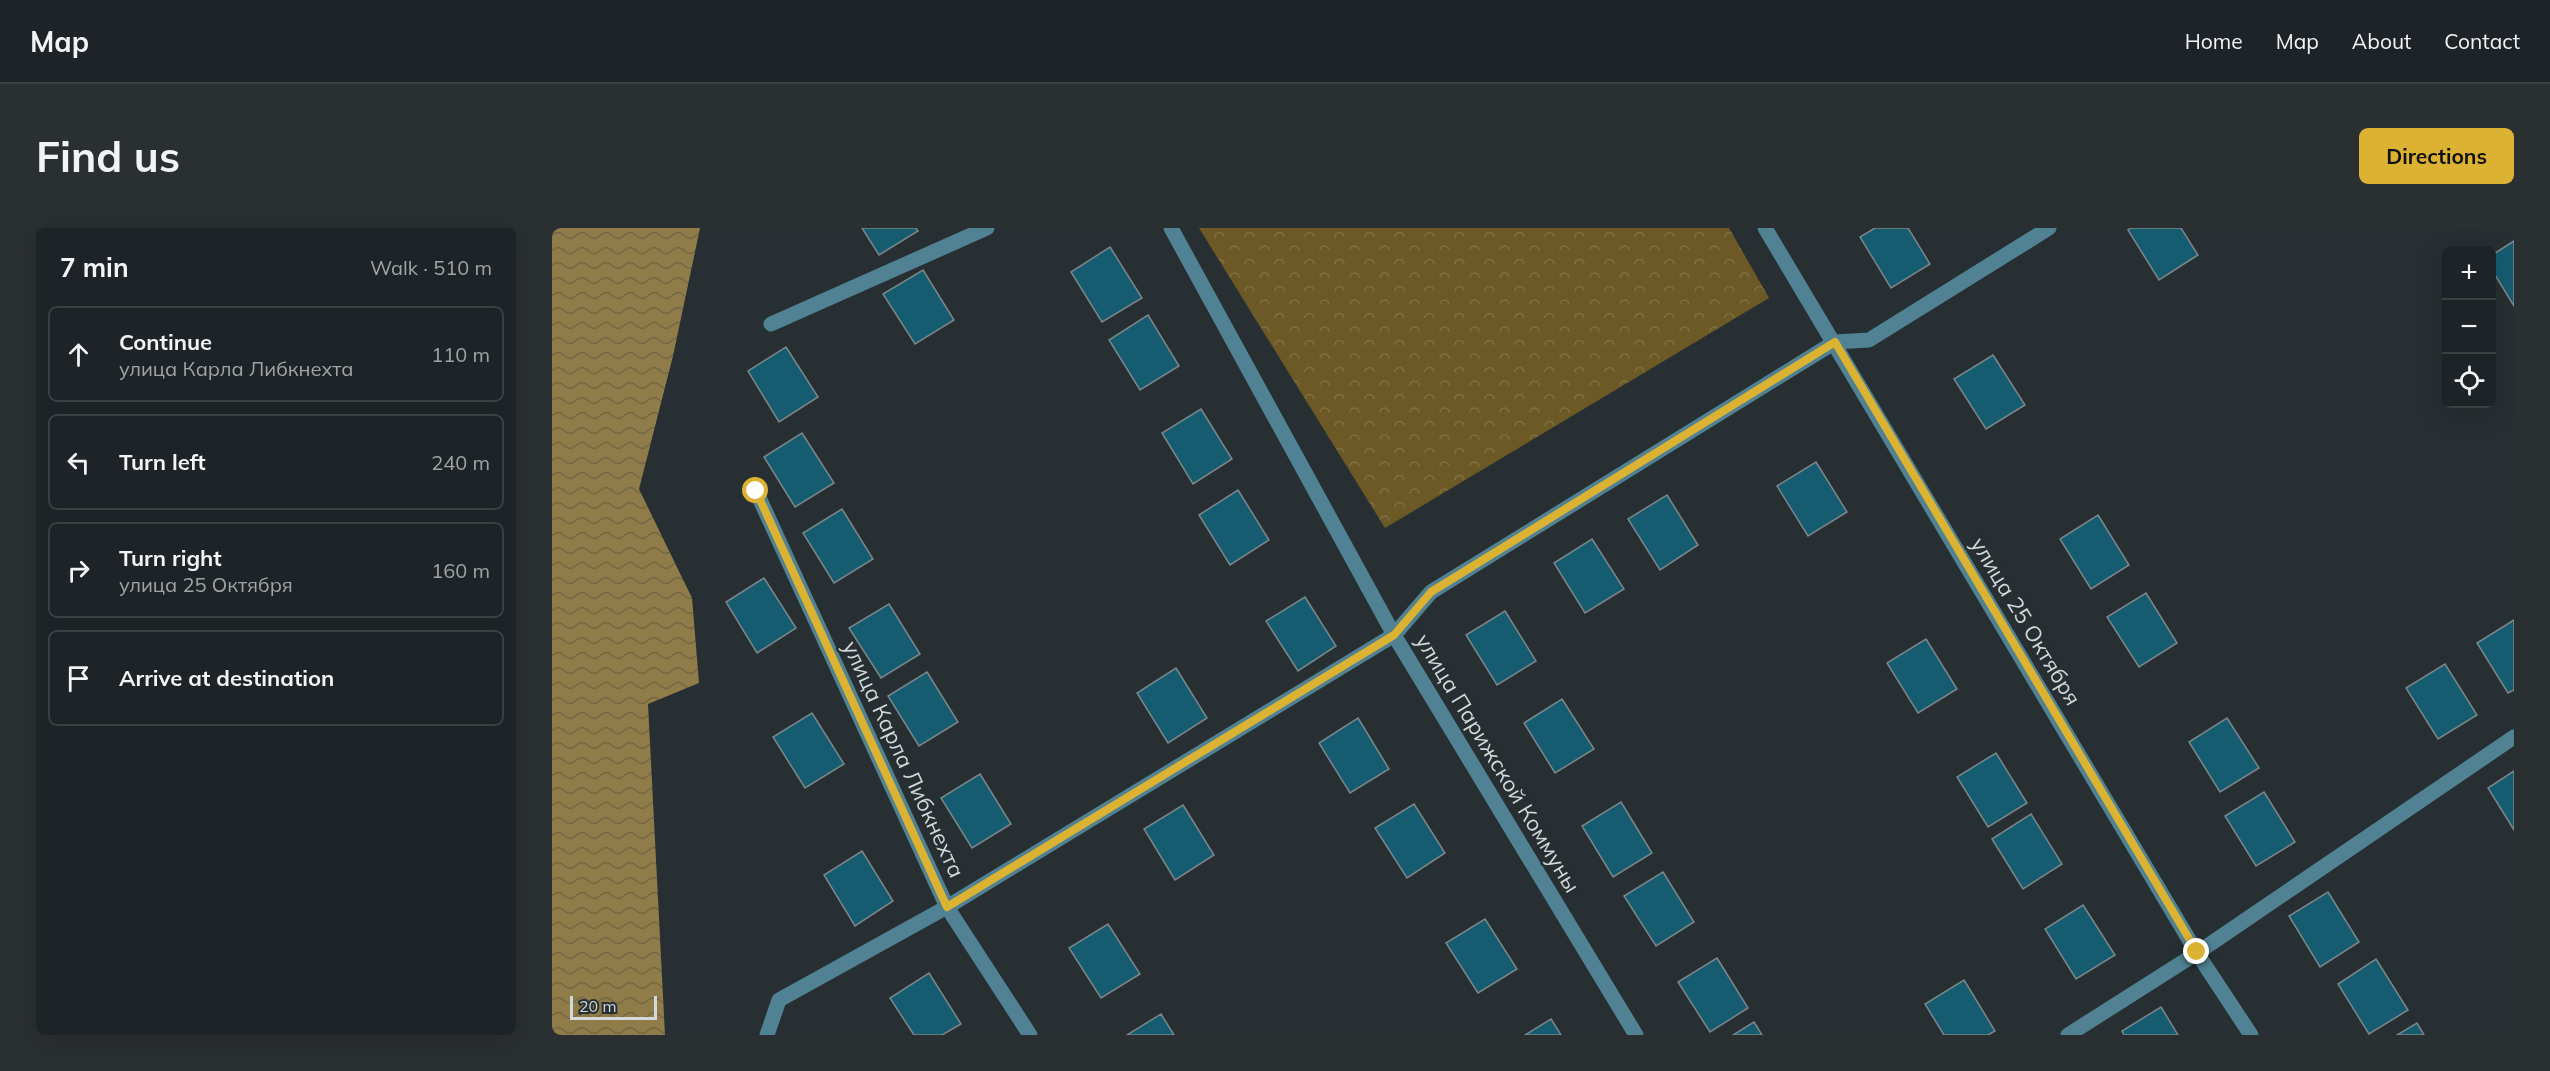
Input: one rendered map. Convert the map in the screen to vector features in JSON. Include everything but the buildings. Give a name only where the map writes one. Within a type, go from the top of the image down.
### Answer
[{"type":"street","points":[[771,324],[987,228]]},
{"type":"street","name":"улица Парижской Коммуны","points":[[1171,228],[1394,635],[1636,1035]]},
{"type":"street","name":"улица 25 Октября","points":[[1765,228],[2197,952],[2251,1035]]},
{"type":"street","points":[[767,1035],[779,1000],[947,907],[1394,635],[1431,592],[1835,342],[1869,340],[2049,228]]},
{"type":"street","name":"улица Карла Либкнехта","points":[[756,491],[947,907],[1030,1035]]},
{"type":"street","points":[[2068,1035],[2197,952],[2514,737]]},
{"type":"green space","points":[[1199,228],[1729,228],[1769,298],[1385,528]]},
{"type":"water","points":[[552,228],[700,228],[673,356],[639,489],[692,598],[699,683],[648,704],[665,1035],[552,1035]]},
{"type":"route","points":[[756,491],[947,907],[1394,635],[1431,592],[1835,342],[2197,952]]}]
